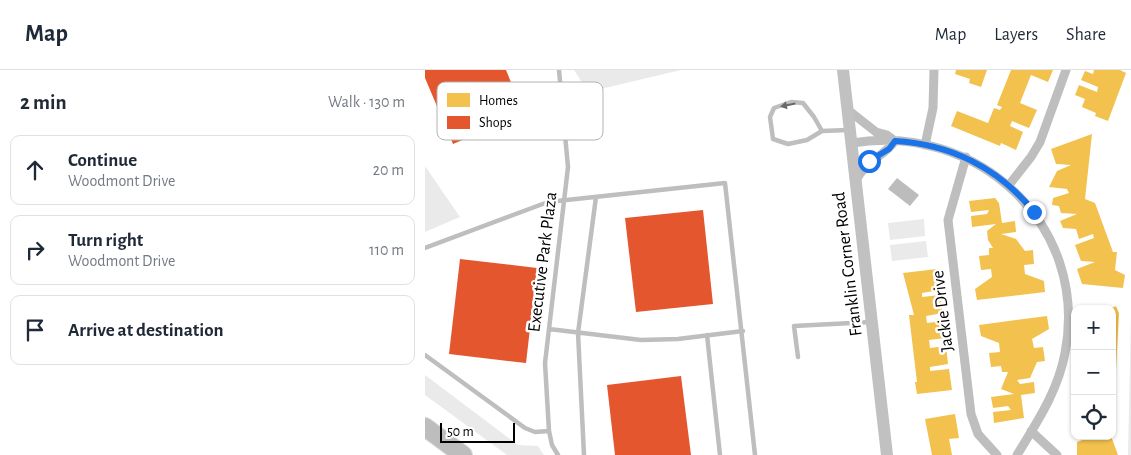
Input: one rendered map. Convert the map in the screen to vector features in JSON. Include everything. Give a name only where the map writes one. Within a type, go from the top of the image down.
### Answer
[{"type":"highway","points":[[425,427],[463,455]]},
{"type":"main road","name":"Franklin Corner Road","points":[[843,70],[887,455]]},
{"type":"street","points":[[925,145],[933,108],[934,70]]},
{"type":"street","points":[[1009,185],[1040,142],[1066,70]]},
{"type":"street","points":[[848,110],[876,132],[887,135],[895,141]]},
{"type":"street","points":[[852,143],[875,140],[895,141],[925,145],[966,157],[1009,185],[1023,198],[1046,231],[1055,251],[1067,295],[1068,333],[1060,374],[1053,392],[1017,455]]},
{"type":"street","points":[[856,180],[869,161],[889,149],[895,141]]},
{"type":"street","name":"Jackie Drive","points":[[966,157],[949,220],[971,414],[978,434],[997,455]]},
{"type":"street","points":[[1031,431],[1057,455]]},
{"type":"lane","points":[[821,131],[814,117],[803,103],[791,102],[775,108],[770,117],[773,139],[777,142],[788,144],[807,140],[821,131],[850,130]]},
{"type":"lane","name":"Executive Park Plaza","points":[[558,455],[552,445],[549,432],[545,363],[569,167],[566,140]]},
{"type":"lane","points":[[425,248],[548,202],[725,183],[743,331],[755,455]]},
{"type":"lane","points":[[584,455],[578,333],[596,197]]},
{"type":"lane","points":[[798,357],[794,326],[872,322]]},
{"type":"lane","points":[[549,329],[641,340],[743,331]]},
{"type":"lane","points":[[707,335],[720,455]]},
{"type":"lane","points":[[425,355],[525,428],[535,432],[549,432]]},
{"type":"shaded area","points":[[574,70],[681,70],[603,88],[603,82],[582,82]]},
{"type":"shaded area","points":[[425,166],[460,217],[425,232]]},
{"type":"shaded area","points":[[897,178],[919,195],[910,206],[888,189]]},
{"type":"shaded area","points":[[924,219],[925,236],[890,240],[888,223]]},
{"type":"shaded area","points":[[926,241],[928,257],[892,261],[890,245]]},
{"type":"shaded area","points":[[1131,314],[1131,455],[1128,455]]},
{"type":"shaded area","points":[[425,375],[518,445],[538,446],[544,455],[507,455],[425,395]]},
{"type":"building: Homes","points":[[956,70],[987,70],[981,87],[969,83],[970,79],[955,74]]},
{"type":"building: Homes","points":[[1011,70],[1053,70],[1048,82],[1031,75],[1020,103],[1037,110],[1029,128],[1012,121],[1010,126],[1023,132],[1016,150],[1001,143],[1000,146],[951,126],[957,111],[988,123],[994,108],[1000,110],[1002,107],[997,105]]},
{"type":"building: Homes","points":[[1094,70],[1120,70],[1126,73],[1108,121],[1095,116],[1096,113],[1082,107],[1085,99],[1075,95],[1079,85],[1097,92],[1098,87],[1081,80],[1085,71],[1093,74]]},
{"type":"building: Homes","points":[[1092,134],[1085,199],[1095,203],[1113,252],[1117,252],[1115,270],[1125,275],[1123,288],[1082,284],[1077,269],[1095,262],[1081,261],[1075,245],[1094,238],[1093,234],[1079,239],[1076,229],[1063,228],[1060,221],[1077,214],[1061,213],[1059,206],[1052,205],[1053,198],[1069,193],[1067,189],[1049,187],[1057,171],[1071,165],[1056,164],[1051,149]]},
{"type":"building: Homes","points":[[995,198],[999,203],[1002,223],[1015,221],[1016,232],[1001,234],[1016,239],[1025,251],[1033,250],[1034,264],[1024,265],[1025,274],[1044,281],[1045,292],[977,300],[975,289],[992,277],[991,269],[981,270],[979,256],[989,255],[989,248],[993,248],[988,240],[987,231],[996,224],[972,227],[971,216],[987,214],[989,210],[971,212],[969,201]]},
{"type":"building: Homes","points":[[937,269],[939,290],[922,293],[922,297],[940,295],[943,313],[926,316],[927,323],[943,321],[945,338],[929,340],[930,348],[946,346],[948,364],[930,367],[930,371],[949,369],[952,390],[917,394],[909,315],[914,315],[903,273]]},
{"type":"building: Homes","points":[[1116,306],[1119,313],[1116,371]]},
{"type":"building: Homes","points":[[1047,316],[1049,329],[1032,339],[1034,348],[1043,347],[1045,361],[1037,362],[1030,378],[1017,380],[1020,384],[1034,382],[1035,393],[1021,395],[1024,418],[994,423],[993,412],[1011,410],[1008,406],[993,408],[991,397],[1014,394],[1001,389],[1008,372],[1002,372],[1001,366],[991,367],[989,353],[1000,352],[999,343],[981,336],[979,325]]},
{"type":"building: Homes","points":[[955,414],[959,438],[949,439],[952,455],[932,455],[925,419]]},
{"type":"building: Homes","points":[[1083,440],[1112,440],[1118,455],[1077,455],[1077,442]]},
{"type":"building: Shops","points":[[425,70],[506,70],[511,82],[437,82],[437,106],[425,78]]},
{"type":"building: Shops","points":[[451,140],[462,140],[453,144]]},
{"type":"building: Shops","points":[[703,210],[713,304],[636,312],[625,218]]},
{"type":"building: Shops","points":[[460,259],[537,268],[526,363],[449,354]]},
{"type":"building: Shops","points":[[681,376],[691,455],[615,455],[607,385]]},
{"type":"route","points":[[869,161],[889,149],[895,141],[925,145],[948,151],[966,157],[995,174],[1023,198],[1034,212]]}]
